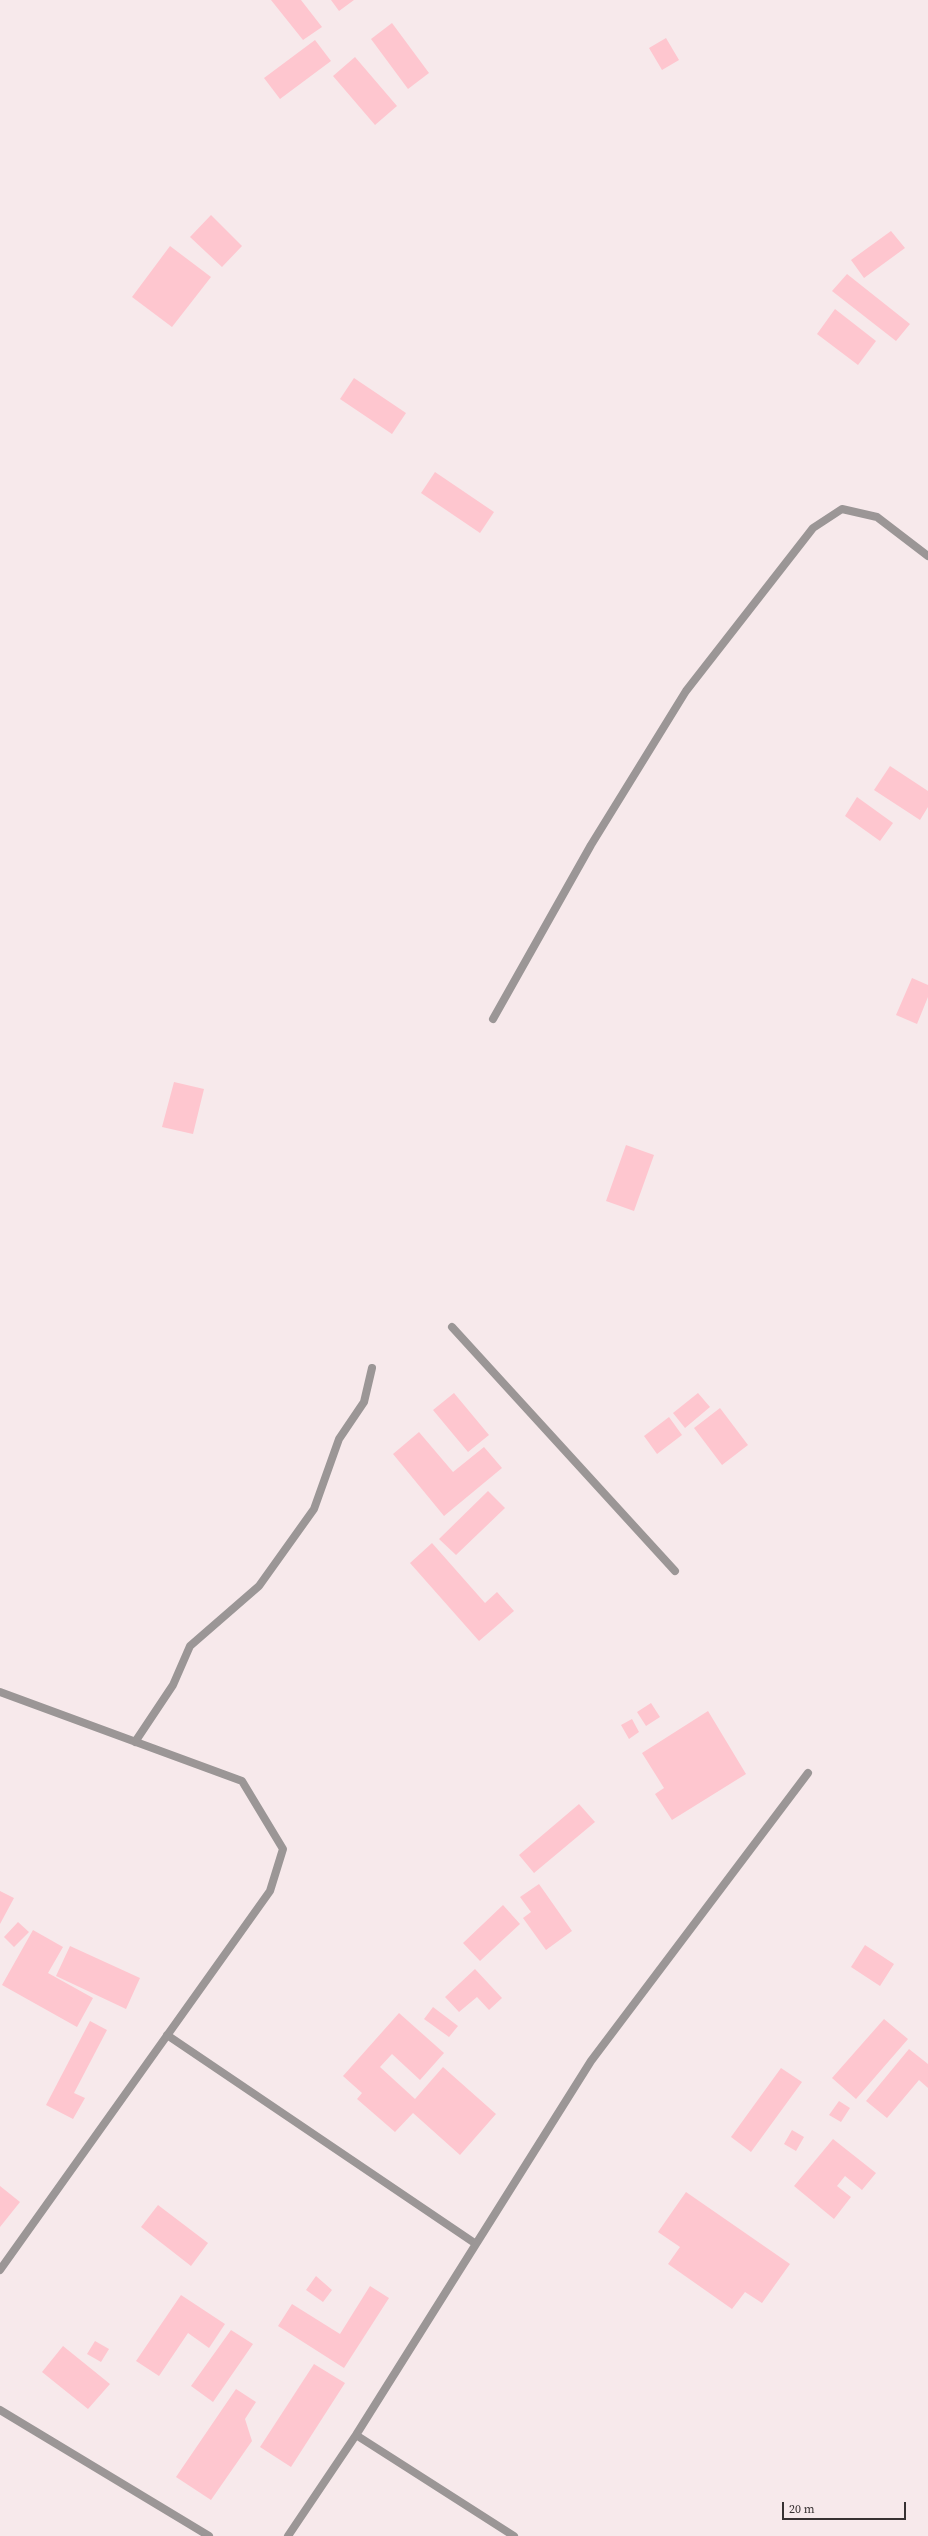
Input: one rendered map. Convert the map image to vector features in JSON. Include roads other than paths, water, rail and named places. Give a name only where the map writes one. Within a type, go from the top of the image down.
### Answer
[{"type":"street","points":[[493,1019],[591,845],[686,691],[813,528],[842,509],[877,517],[928,556]]},
{"type":"street","points":[[452,1327],[674,1571]]},
{"type":"street","points":[[135,1742],[173,1684],[190,1646],[259,1586],[314,1509],[339,1439],[364,1402],[372,1368]]},
{"type":"street","points":[[0,1692],[242,1781],[283,1849],[270,1891],[0,2270]]},
{"type":"street","points":[[288,2536],[356,2435],[591,2060],[808,1773]]},
{"type":"street","points":[[167,2035],[476,2244]]},
{"type":"street","points":[[0,2410],[209,2536]]},
{"type":"street","points":[[356,2435],[514,2536]]}]
